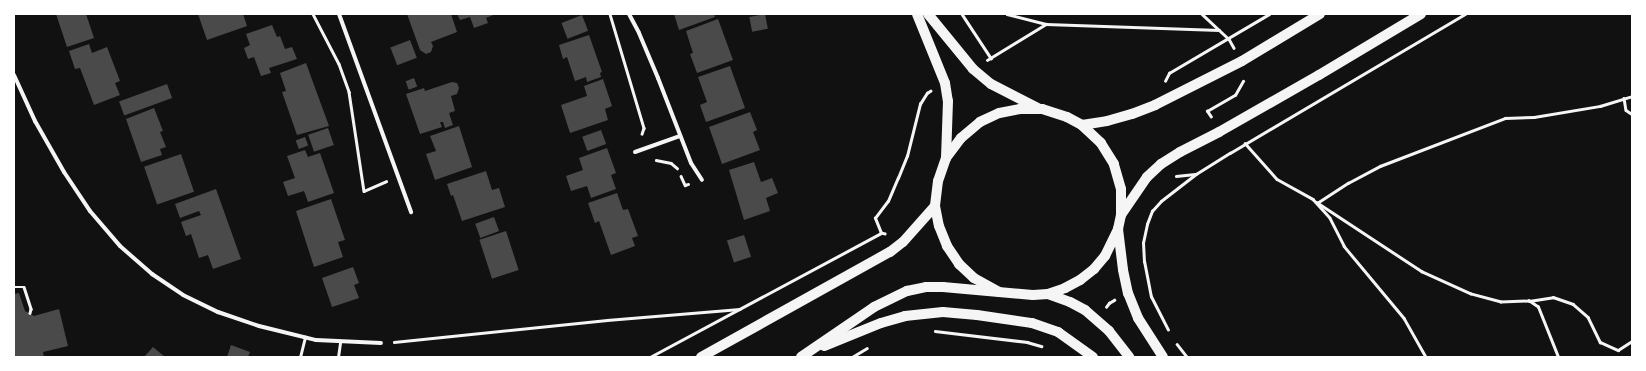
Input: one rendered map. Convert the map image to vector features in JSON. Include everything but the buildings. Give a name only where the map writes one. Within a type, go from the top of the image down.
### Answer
[{"type":"main road","points":[[917,14],[945,83],[948,101],[946,158],[938,181],[935,206],[939,226],[947,246],[959,264],[974,278],[999,292]]},
{"type":"main road","points":[[805,355],[850,322],[874,307],[907,291],[926,287],[1032,295],[1048,294],[1065,288],[1080,280],[1094,269],[1105,256],[1118,229],[1121,215],[1121,189],[1114,164],[1101,143],[1082,125],[1068,117],[1042,109],[991,84],[973,69],[928,14]]},
{"type":"main road","points":[[1082,125],[1107,121],[1132,114],[1155,105],[1242,61],[1320,14]]},
{"type":"main road","points":[[1121,215],[1147,177],[1161,164],[1319,75],[1421,14]]},
{"type":"main road","points":[[946,158],[961,138],[980,122],[1000,113],[1014,110],[1042,109]]},
{"type":"main road","points":[[701,357],[890,252],[903,242],[935,206]]},
{"type":"main road","points":[[1118,229],[1123,270],[1128,293],[1138,318],[1163,357]]},
{"type":"main road","points":[[1048,294],[1070,302],[1085,310],[1110,331],[1129,357]]},
{"type":"main road","points":[[805,355],[881,323],[905,316],[943,312],[1032,322],[1058,332],[1093,357]]},
{"type":"street","points":[[340,14],[411,212]]},
{"type":"street","points":[[628,14],[647,52],[691,163],[702,180]]},
{"type":"street","points":[[14,76],[35,121],[64,172],[90,211],[120,246],[152,274],[183,295],[218,312],[259,326],[305,337],[340,342],[381,343]]},
{"type":"street","points":[[635,152],[680,136]]},
{"type":"lane","points":[[300,357],[305,337]]},
{"type":"lane","points":[[338,357],[340,342]]},
{"type":"path","points":[[313,14],[339,64],[349,92],[364,191],[398,176]]},
{"type":"path","points":[[610,14],[644,128],[642,136],[631,141],[640,166],[658,160],[671,163],[678,169],[685,185],[702,180]]},
{"type":"path","points":[[962,14],[991,58]]},
{"type":"path","points":[[1007,14],[1046,24],[1220,30]]},
{"type":"path","points":[[1202,14],[1229,39],[1247,73],[1235,95],[1208,110],[1230,153]]},
{"type":"path","points":[[1155,105],[1168,73],[1229,39],[1269,14]]},
{"type":"path","points":[[1169,331],[1151,297],[1144,262],[1143,243],[1147,224],[1152,211],[1161,201],[1196,174],[1245,143],[1464,14]]},
{"type":"path","points":[[986,61],[1046,24]]},
{"type":"path","points":[[650,357],[881,233],[875,218],[888,201],[898,178],[907,156],[920,104],[927,93]]},
{"type":"path","points":[[1317,203],[1348,183],[1380,166],[1429,149],[1505,118],[1534,117],[1600,106],[1632,96]]},
{"type":"path","points":[[1624,98],[1626,110],[1632,114]]},
{"type":"path","points":[[1245,143],[1277,178],[1313,199],[1330,218],[1344,246],[1404,318],[1426,357]]},
{"type":"path","points":[[1317,203],[1422,272],[1471,294],[1501,302],[1529,301],[1553,297],[1573,304],[1588,317],[1600,342],[1618,350],[1632,341]]},
{"type":"path","points":[[14,287],[24,287],[31,309],[30,313]]},
{"type":"path","points":[[1529,301],[1538,307],[1558,357]]},
{"type":"path","points":[[381,343],[607,320],[740,309]]},
{"type":"path","points":[[928,330],[1027,342],[1047,348]]},
{"type":"path","points":[[1175,342],[1187,357]]}]
